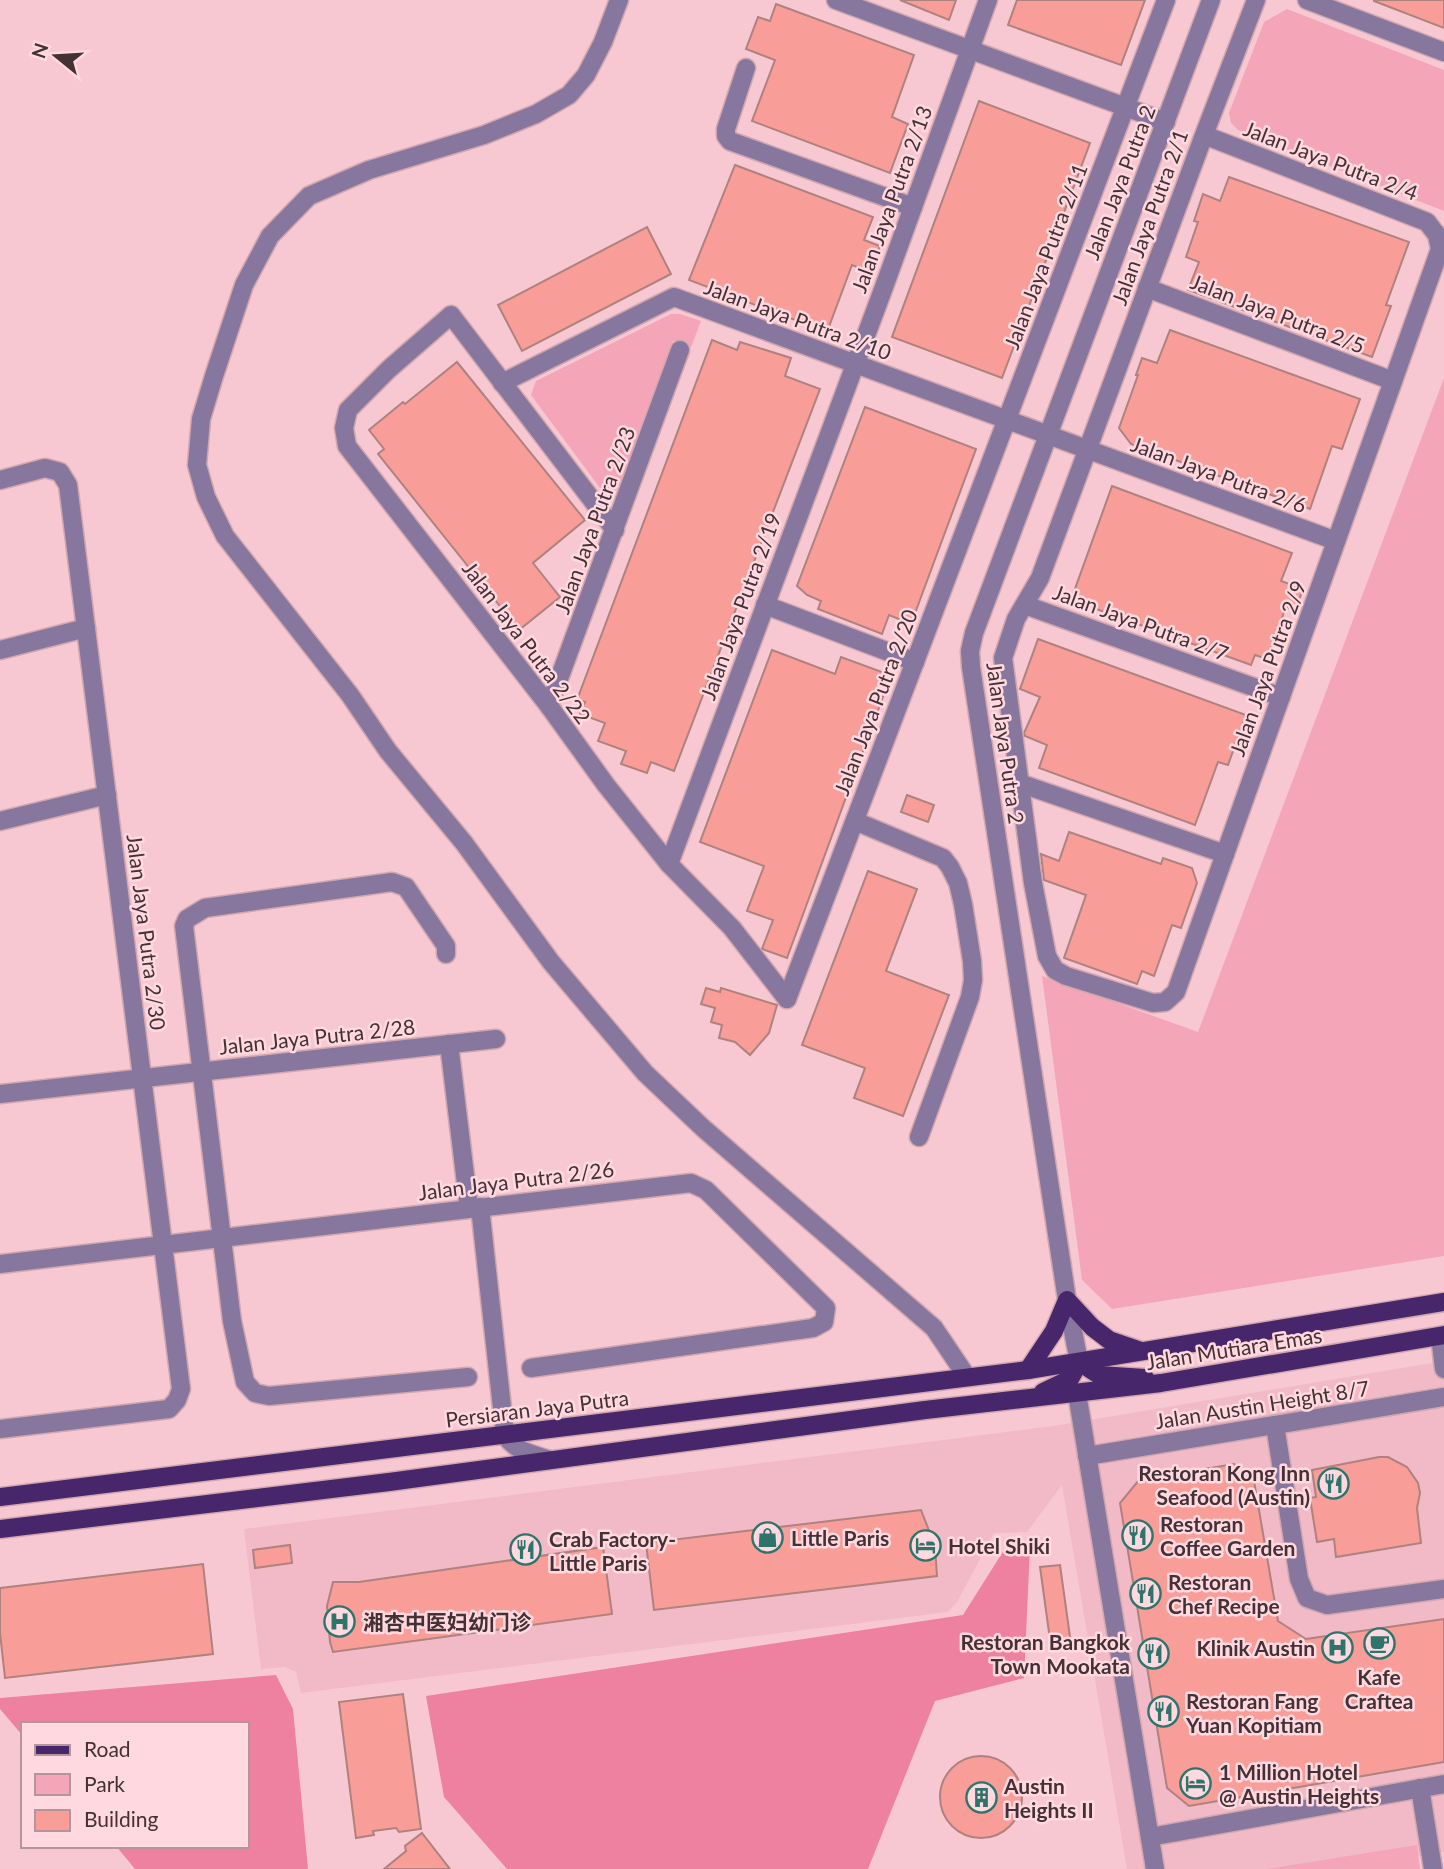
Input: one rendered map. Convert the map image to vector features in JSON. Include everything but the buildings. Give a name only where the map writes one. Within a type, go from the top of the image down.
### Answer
[{"type":"main road","points":[[1028,1370],[1054,1331],[1067,1300],[1092,1327],[1109,1340],[1145,1352]]},
{"type":"main road","name":"Jalan Mutiara Emas","points":[[1079,1362],[1444,1302]]},
{"type":"main road","name":"Jalan Mutiara Emas","points":[[1029,1398],[1161,1384],[1442,1335]]},
{"type":"main road","name":"Persiaran Jaya Putra","points":[[0,1497],[1079,1362]]},
{"type":"main road","points":[[0,1529],[1029,1398],[1070,1379],[1079,1362],[1099,1375],[1143,1377],[1161,1384]]},
{"type":"street","points":[[619,0],[603,42],[586,75],[569,95],[536,114],[484,135],[369,170],[309,196],[270,236],[244,285],[214,376],[201,419],[197,465],[206,497],[225,536],[350,695],[388,751],[464,843],[551,962],[645,1073],[703,1128],[934,1328],[967,1377]]},
{"type":"street","points":[[836,0],[1166,122]]},
{"type":"street","name":"Jalan Jaya Putra 2/13","points":[[854,364],[988,0]]},
{"type":"street","name":"Jalan Jaya Putra 2/11","points":[[1006,421],[1166,0]]},
{"type":"street","name":"Jalan Jaya Putra 2","points":[[1079,1362],[1067,1300],[970,659],[974,633],[1211,0]]},
{"type":"street","name":"Jalan Jaya Putra 2/1","points":[[1055,970],[1047,956],[1032,883],[1003,658],[1016,619],[1040,578],[1256,0]]},
{"type":"street","points":[[1307,0],[1444,52]]},
{"type":"street","points":[[746,68],[726,129],[730,142],[913,207]]},
{"type":"street","name":"Jalan Jaya Putra 2/4","points":[[1204,135],[1427,222],[1437,235]]},
{"type":"street","name":"Jalan Jaya Putra 2/9","points":[[1055,970],[1066,976],[1153,1003],[1165,1002],[1176,992],[1440,249],[1437,235]]},
{"type":"street","name":"Jalan Jaya Putra 2/5","points":[[1147,288],[1393,381]]},
{"type":"street","name":"Jalan Jaya Putra 2/10","points":[[502,383],[674,297],[1087,450]]},
{"type":"street","name":"Jalan Jaya Putra 2/22","points":[[502,383],[451,315],[389,369],[348,410],[344,428],[347,446],[549,706],[606,785],[669,864],[732,928],[786,999]]},
{"type":"street","name":"Jalan Jaya Putra 2/23","points":[[549,706],[680,350]]},
{"type":"street","name":"Jalan Jaya Putra 2/19","points":[[669,864],[854,364]]},
{"type":"street","points":[[502,383],[615,530]]},
{"type":"street","name":"Jalan Jaya Putra 2/20","points":[[786,999],[1006,421]]},
{"type":"street","name":"Jalan Jaya Putra 2/6","points":[[1087,450],[1336,541]]},
{"type":"street","name":"Jalan Jaya Putra 2/30","points":[[0,480],[45,468],[60,472],[68,485],[181,1389],[169,1409],[0,1429]]},
{"type":"street","points":[[765,605],[915,662]]},
{"type":"street","name":"Jalan Jaya Putra 2/7","points":[[1024,605],[1280,697]]},
{"type":"street","points":[[0,650],[86,628]]},
{"type":"street","points":[[1019,783],[1225,854]]},
{"type":"street","points":[[0,821],[107,795]]},
{"type":"street","points":[[855,821],[943,858],[958,883],[963,904],[973,979],[970,997],[919,1137]]},
{"type":"street","points":[[446,954],[446,946],[407,887],[392,882],[205,908],[187,919],[184,926],[232,1321],[245,1382],[255,1393],[269,1396],[468,1377]]},
{"type":"street","name":"Jalan Jaya Putra 2/28","points":[[0,1094],[496,1039]]},
{"type":"street","points":[[449,1044],[475,1208],[505,1435],[512,1446],[550,1460]]},
{"type":"street","name":"Jalan Jaya Putra 2/26","points":[[0,1264],[691,1183],[706,1190],[826,1308],[824,1322],[813,1328],[531,1368]]},
{"type":"street","points":[[1442,1335],[1444,1369]]},
{"type":"street","points":[[1077,1392],[1155,1869]]},
{"type":"street","name":"Jalan Austin Height 8/7","points":[[1087,1456],[1444,1397]]},
{"type":"street","points":[[1275,1424],[1299,1579],[1307,1598],[1327,1605],[1444,1589]]},
{"type":"street","points":[[1150,1837],[1444,1784]]},
{"type":"street","points":[[1420,1788],[1433,1869]]},
{"type":"shaded area","points":[[1444,1361],[1444,1852],[1340,1869],[1127,1869],[1062,1485],[1027,1532],[994,1533],[957,1602],[948,1612],[301,1693],[296,1672],[285,1667],[261,1669],[244,1529],[1053,1426]]},
{"type":"shaded area","points":[[1030,1547],[1024,1678],[935,1701],[868,1869],[507,1869],[444,1797],[426,1696],[963,1615],[1004,1550]]},
{"type":"shaded area","points":[[276,1675],[293,1709],[308,1869],[135,1869],[118,1848],[248,1848],[248,1722],[21,1722],[21,1734],[0,1709],[0,1698]]},
{"type":"green space","points":[[1287,9],[1444,70],[1444,211],[1238,130],[1231,123],[1229,113],[1264,22]]},
{"type":"green space","points":[[671,314],[701,321],[691,347],[673,341],[617,490],[603,492],[531,395],[536,381]]},
{"type":"green space","points":[[1444,378],[1444,1256],[1112,1309],[1082,1280],[1042,976],[1198,1032]]},
{"type":"green space","points":[[1417,1845],[1420,1869],[1267,1869]]},
{"type":"place","name":"Restoran Kong Inn Seafood (Austin)","points":[[1333,1484]]},
{"type":"place","name":"Restoran Coffee Garden","points":[[1137,1535]]},
{"type":"place","name":"Little Paris","points":[[768,1537]]},
{"type":"place","name":"Hotel Shiki","points":[[925,1545]]},
{"type":"place","name":"Crab Factory- Little Paris","points":[[526,1550]]},
{"type":"place","name":"Restoran Chef Recipe","points":[[1145,1593]]},
{"type":"place","name":"湘杏中医妇幼门诊","points":[[340,1621]]},
{"type":"place","name":"Kafe Craftea","points":[[1379,1644]]},
{"type":"place","name":"Klinik Austin","points":[[1338,1647]]},
{"type":"place","name":"Restoran Bangkok Town Mookata","points":[[1153,1653]]},
{"type":"place","name":"Restoran Fang Yuan Kopitiam","points":[[1163,1712]]},
{"type":"place","name":"1 Million Hotel @ Austin Heights","points":[[1196,1783]]},
{"type":"place","name":"Austin Heights II","points":[[981,1797]]}]
